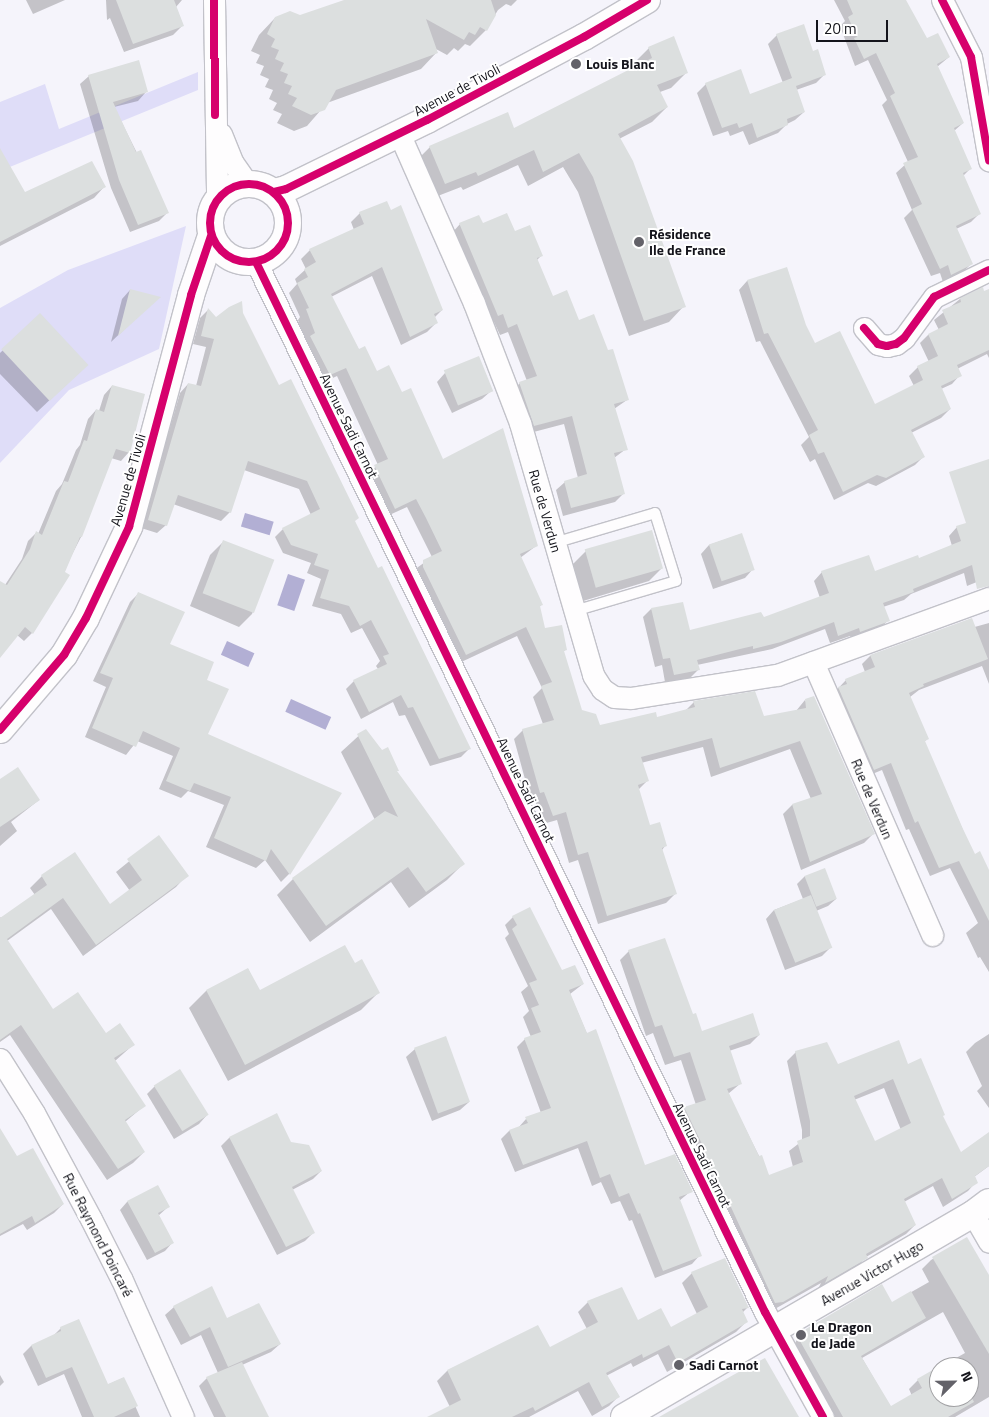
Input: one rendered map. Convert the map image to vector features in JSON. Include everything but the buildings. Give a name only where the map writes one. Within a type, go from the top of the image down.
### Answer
[{"type":"street","points":[[214,0],[217,198],[210,215],[211,236],[218,247],[245,260]]},
{"type":"street","name":"Avenue de Tivoli","points":[[279,199],[294,194],[318,173],[399,134],[584,37],[647,0]]},
{"type":"street","points":[[942,0],[970,57],[989,160]]},
{"type":"street","points":[[215,114],[222,138],[233,163],[247,183]]},
{"type":"street","name":"Rue de Verdun","points":[[399,134],[474,303],[520,423],[592,675],[602,689],[614,697],[631,698],[777,675],[989,598]]},
{"type":"street","points":[[191,294],[208,277],[245,260],[276,251],[284,241],[288,230],[288,218],[279,199],[267,187],[247,183],[236,185],[217,198]]},
{"type":"street","name":"Avenue de Tivoli","points":[[0,730],[64,655],[86,618],[129,527],[191,294],[211,236]]},
{"type":"street","name":"Avenue Sadi Carnot","points":[[245,260],[774,1329],[823,1417]]},
{"type":"street","points":[[864,328],[878,344],[887,346],[896,344],[904,338],[934,297],[989,270]]},
{"type":"street","name":"Rue de Verdun","points":[[813,662],[932,935]]},
{"type":"street","name":"Rue Raymond Poincaré","points":[[0,1059],[34,1113],[91,1219],[122,1280],[183,1417]]},
{"type":"street","points":[[981,1208],[989,1242]]},
{"type":"street","name":"Avenue Victor Hugo","points":[[624,1417],[981,1208]]},
{"type":"lane","points":[[554,543],[656,513],[676,582],[574,611]]},
{"type":"shaded area","points":[[198,72],[198,90],[0,171],[0,102],[45,84],[59,129]]},
{"type":"shaded area","points":[[186,226],[159,349],[69,390],[0,463],[0,308],[68,270]]},
{"type":"shaded area","points":[[245,513],[274,522],[270,535],[241,526]]},
{"type":"shaded area","points":[[288,574],[305,580],[294,611],[277,605]]},
{"type":"shaded area","points":[[227,641],[254,653],[248,667],[221,655]]},
{"type":"shaded area","points":[[291,699],[331,717],[326,730],[285,712]]},
{"type":"cycle path","points":[[214,0],[215,115]]},
{"type":"cycle path","points":[[274,192],[286,189],[427,120],[584,37],[647,0]]},
{"type":"cycle path","points":[[942,0],[971,57],[989,160]]},
{"type":"cycle path","points":[[241,184],[257,184],[271,190],[282,201],[288,215],[288,223],[288,231],[282,245],[271,256],[257,262],[241,262],[227,256],[216,245],[210,231],[210,215],[216,201],[227,190],[241,184]]},
{"type":"cycle path","points":[[0,730],[64,655],[86,618],[129,527],[191,295],[211,236]]},
{"type":"cycle path","points":[[256,262],[765,1312],[823,1417]]},
{"type":"cycle path","points":[[864,328],[878,344],[887,346],[896,344],[904,338],[934,297],[989,270]]},
{"type":"place","name":"Louis Blanc","points":[[576,64]]},
{"type":"place","name":"Résidence Ile de France","points":[[639,242]]},
{"type":"place","name":"Le Dragon de Jade","points":[[801,1335]]},
{"type":"place","name":"Sadi Carnot","points":[[679,1365]]}]
